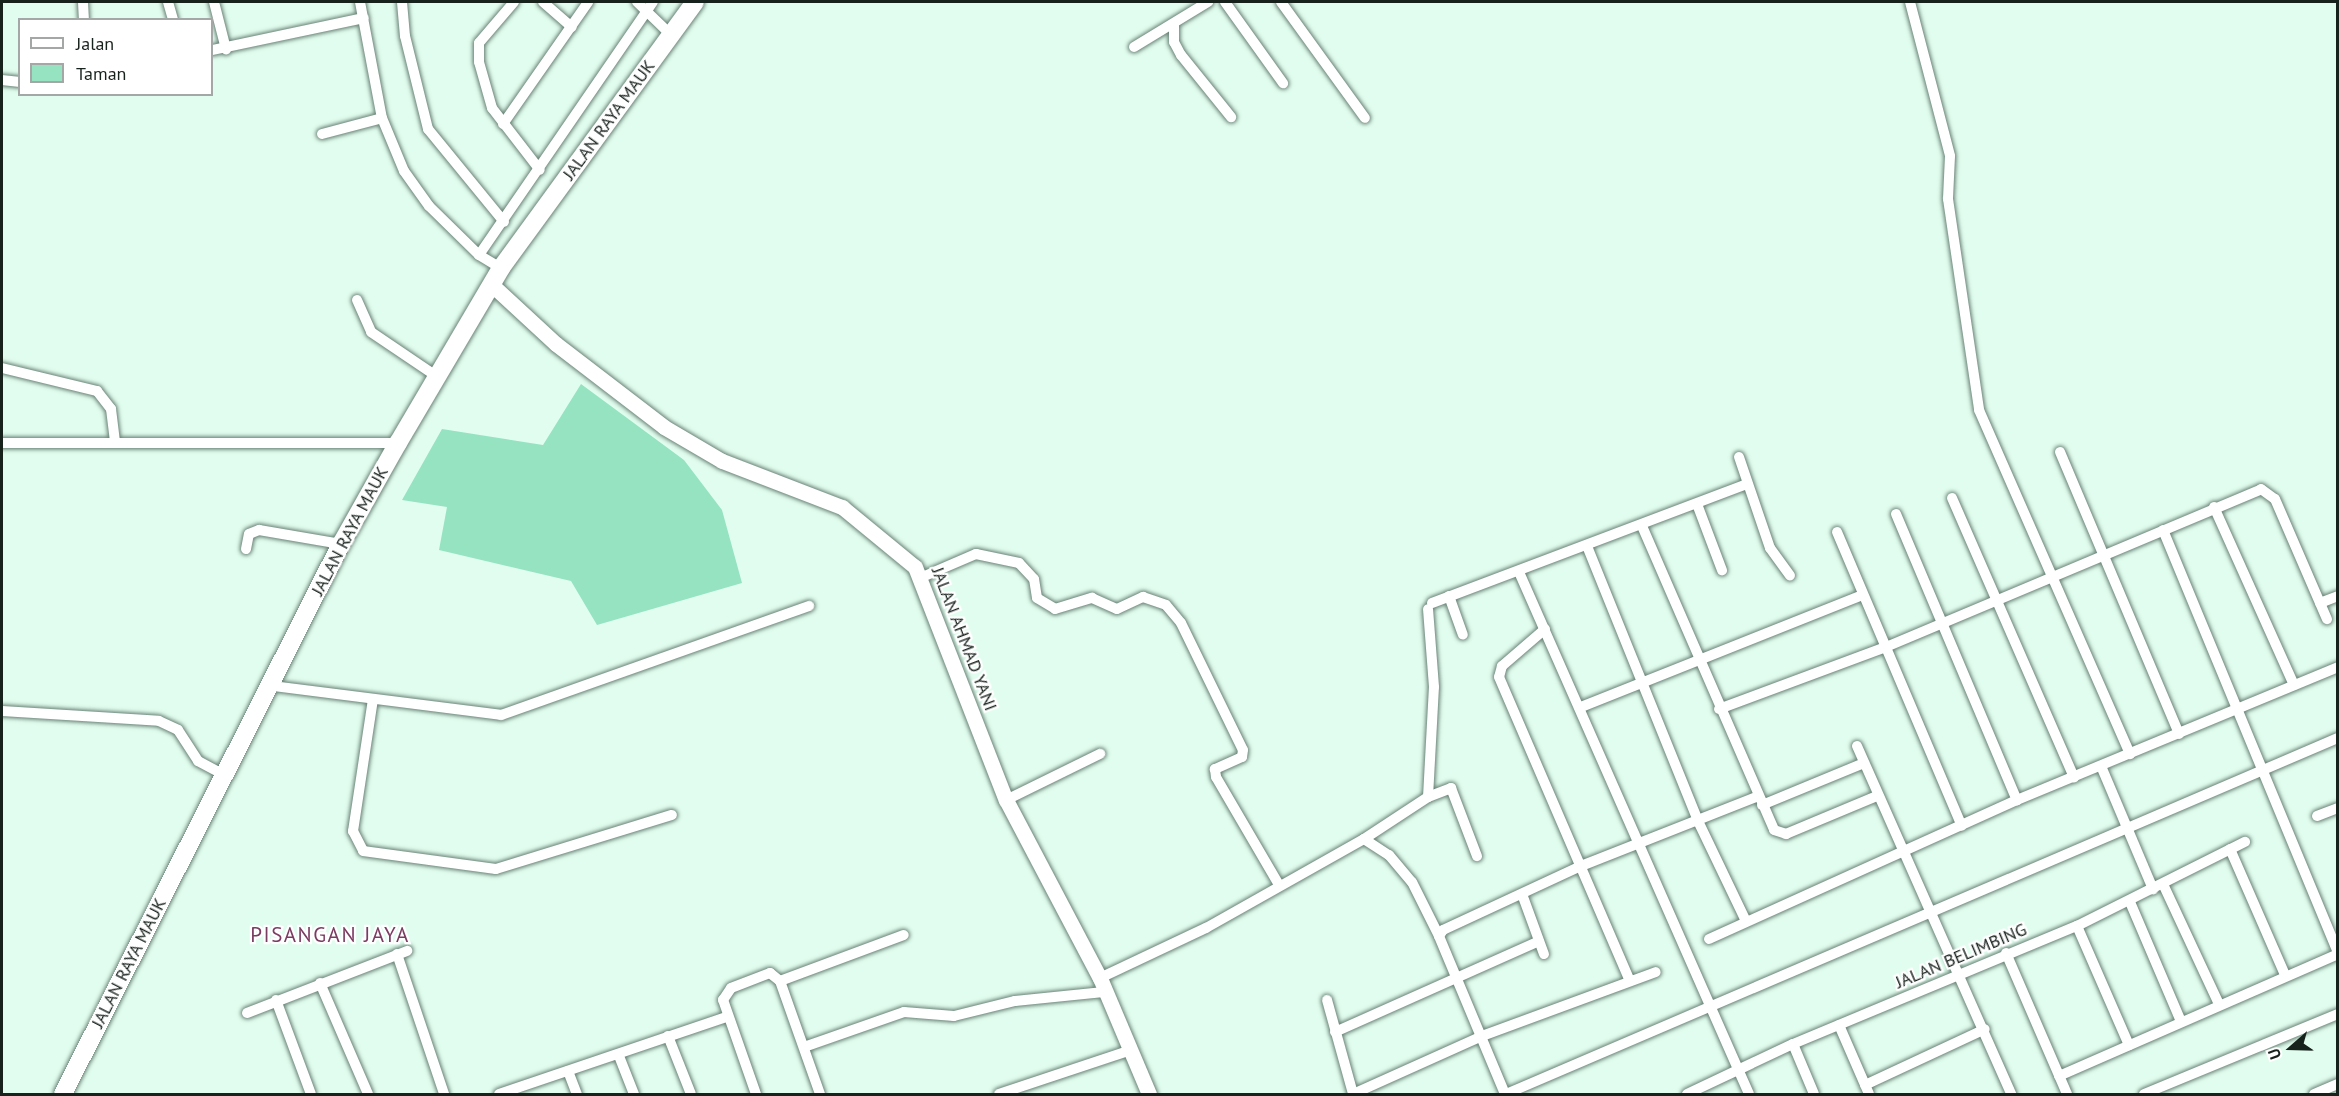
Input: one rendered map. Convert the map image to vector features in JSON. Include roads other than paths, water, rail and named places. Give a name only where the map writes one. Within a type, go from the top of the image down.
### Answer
[{"type":"main road","name":"JALAN RAYA MAUK","points":[[63,1095],[224,775],[273,686],[341,544],[398,443],[501,268],[695,2]]},
{"type":"street","points":[[83,2],[84,18]]},
{"type":"street","points":[[168,2],[172,18]]},
{"type":"street","points":[[214,2],[226,49]]},
{"type":"street","points":[[360,2],[382,118],[415,189],[479,255],[501,268]]},
{"type":"street","points":[[402,2],[405,36],[428,129],[454,168],[504,222]]},
{"type":"street","points":[[514,2],[479,43],[486,91],[503,124],[540,170]]},
{"type":"street","points":[[543,2],[572,27]]},
{"type":"street","points":[[503,124],[588,2]]},
{"type":"street","points":[[637,2],[650,6],[671,35]]},
{"type":"street","points":[[1134,47],[1174,25],[1208,2]]},
{"type":"street","points":[[1226,2],[1282,83]]},
{"type":"street","points":[[1281,2],[1365,118]]},
{"type":"street","points":[[1910,2],[1950,156],[1948,199],[1979,410],[2130,754]]},
{"type":"street","points":[[479,255],[540,170],[650,6]]},
{"type":"street","points":[[213,50],[364,18]]},
{"type":"street","points":[[1174,25],[1174,42],[1181,55],[1231,117]]},
{"type":"street","points":[[2,80],[18,82]]},
{"type":"street","points":[[322,134],[382,118]]},
{"type":"street","name":"JALAN AHMAD YANI","points":[[491,284],[556,344],[664,427],[722,461],[842,507],[896,547],[921,578],[1006,800],[1102,985],[1149,1095]]},
{"type":"street","points":[[357,300],[371,332],[438,378]]},
{"type":"street","points":[[2,368],[97,391],[111,409],[115,442]]},
{"type":"street","points":[[2,443],[398,443]]},
{"type":"street","points":[[2060,452],[2179,734]]},
{"type":"street","points":[[1739,457],[1775,560],[1790,576]]},
{"type":"street","points":[[1428,797],[1434,669],[1430,606],[1449,596],[1642,526],[1747,484]]},
{"type":"street","points":[[1719,709],[1886,647],[2261,489],[2271,493],[2327,619]]},
{"type":"street","points":[[1952,498],[2074,777]]},
{"type":"street","points":[[1697,504],[1722,570]]},
{"type":"street","points":[[2214,507],[2294,685]]},
{"type":"street","points":[[1896,514],[1940,624],[2017,800]]},
{"type":"street","points":[[1642,526],[1719,709],[1774,830],[1786,834],[1877,796]]},
{"type":"street","points":[[246,549],[249,534],[259,530],[341,544]]},
{"type":"street","points":[[2059,1076],[2218,1002],[2337,953],[2262,771],[2234,710],[2163,530]]},
{"type":"street","points":[[1837,532],[1962,826]]},
{"type":"street","points":[[1587,546],[1698,821],[1746,921]]},
{"type":"street","points":[[921,578],[976,554],[1015,561],[1028,568],[1037,598],[1055,609],[1092,598],[1117,609],[1143,597],[1166,605],[1181,623],[1243,750],[1242,757],[1215,770],[1216,777],[1278,884]]},
{"type":"street","points":[[1519,572],[1643,845],[1710,1011],[1749,1095]]},
{"type":"street","points":[[1581,707],[1862,594]]},
{"type":"street","points":[[1449,596],[1463,635]]},
{"type":"street","points":[[2320,603],[2337,596]]},
{"type":"street","points":[[273,686],[484,716],[516,713],[809,606]]},
{"type":"street","points":[[1545,629],[1502,666],[1499,677],[1630,981]]},
{"type":"street","points":[[1708,939],[2017,800],[2337,667]]},
{"type":"street","points":[[374,699],[353,831],[363,851],[496,869],[672,815]]},
{"type":"street","points":[[2,711],[159,720],[178,730],[198,761],[224,775]]},
{"type":"street","points":[[1364,839],[1389,855],[1412,882],[1439,936],[1505,1095],[1930,917],[2337,738]]},
{"type":"street","points":[[1857,746],[1901,853],[1985,1029],[2007,1093]]},
{"type":"street","points":[[1006,800],[1100,754]]},
{"type":"street","points":[[1439,936],[1451,924],[1581,866],[1643,845],[1698,821],[1864,763]]},
{"type":"street","points":[[2100,766],[2153,889]]},
{"type":"street","points":[[804,1047],[904,1012],[954,1016],[1015,1001],[1102,985],[1206,928],[1278,884],[1364,839],[1428,797],[1451,788],[1477,856]]},
{"type":"street","points":[[2317,816],[2337,807]]},
{"type":"street","name":"JALAN BELIMBING","points":[[1687,1095],[1793,1044],[2130,902],[2245,842]]},
{"type":"street","points":[[2230,849],[2285,975]]},
{"type":"street","points":[[2163,884],[2218,1002]]},
{"type":"street","points":[[1522,894],[1544,954]]},
{"type":"street","points":[[2130,902],[2180,1019]]},
{"type":"street","points":[[2077,926],[2129,1045]]},
{"type":"street","points":[[780,981],[903,935]]},
{"type":"street","points":[[1335,1032],[1456,975],[1539,941]]},
{"type":"street","points":[[247,1013],[402,953],[444,1095]]},
{"type":"street","points":[[2006,953],[2067,1095]]},
{"type":"street","points":[[1327,1000],[1353,1094],[1482,1036],[1656,972]]},
{"type":"street","points":[[756,1095],[726,1017],[727,991],[770,973],[780,981],[820,1095]]},
{"type":"street","points":[[320,983],[368,1095]]},
{"type":"street","points":[[276,1000],[310,1095]]},
{"type":"street","points":[[2144,1095],[2337,1014]]},
{"type":"street","points":[[506,1093],[619,1056],[668,1036],[726,1017]]},
{"type":"street","points":[[1839,1026],[1867,1090],[1985,1029]]},
{"type":"street","points":[[668,1036],[691,1095]]},
{"type":"street","points":[[1793,1044],[1814,1095]]},
{"type":"street","points":[[999,1095],[1131,1050]]},
{"type":"street","points":[[619,1056],[634,1095]]},
{"type":"street","points":[[568,1071],[577,1095]]},
{"type":"street","points":[[2314,1095],[2326,1092],[2337,1084]]},
{"type":"district","name":"PISANGAN JAYA","points":[[330,935]]}]
